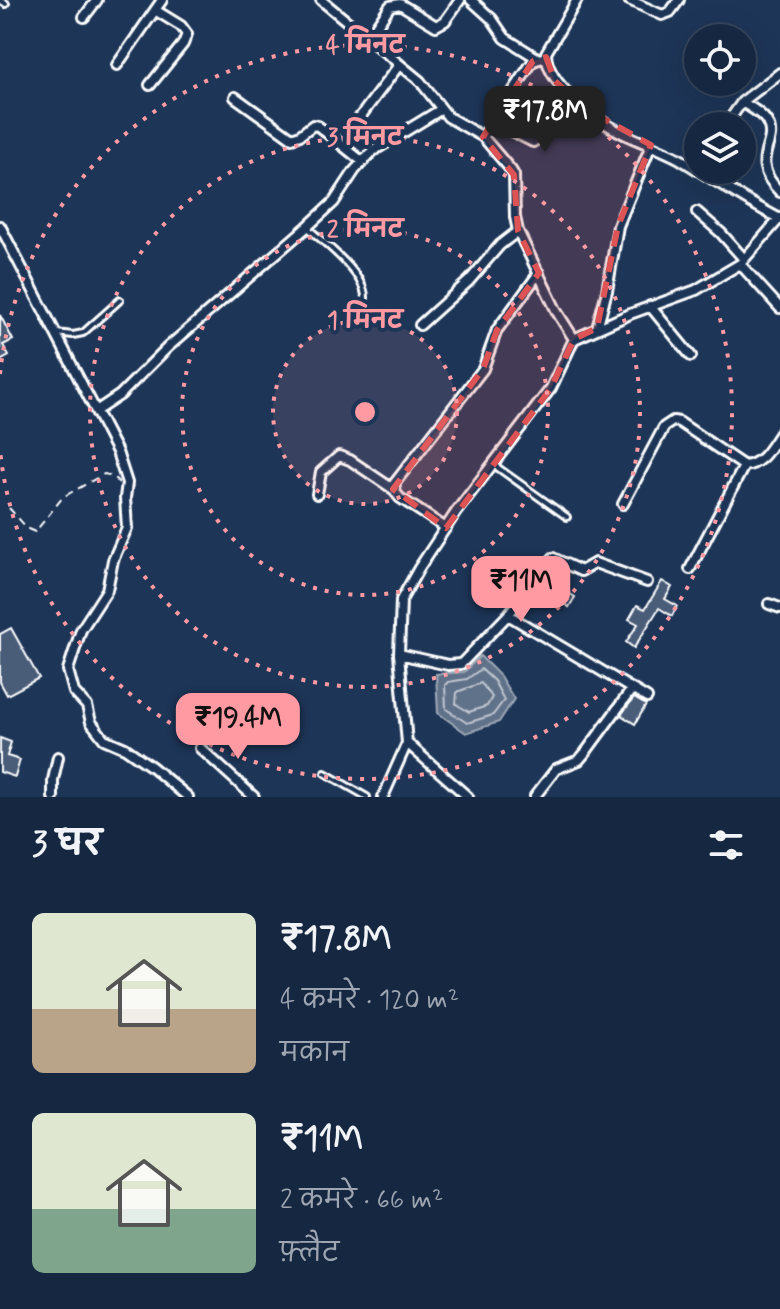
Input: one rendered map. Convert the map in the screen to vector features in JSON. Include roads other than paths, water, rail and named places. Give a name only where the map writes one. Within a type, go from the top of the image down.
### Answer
[{"type":"street","points":[[84,17],[97,0]]},
{"type":"street","points":[[117,65],[162,0]]},
{"type":"street","points":[[321,0],[420,81],[448,117],[483,137],[514,175],[518,231],[557,312],[574,339]]},
{"type":"street","points":[[367,40],[394,4],[400,4],[436,26],[445,21],[460,0]]},
{"type":"street","points":[[383,797],[407,743],[399,654],[401,600],[446,528],[551,388],[574,339],[696,290],[742,262],[780,219],[675,157],[622,133],[584,107],[555,81],[541,58],[505,38],[492,19],[471,0]]},
{"type":"street","points":[[483,137],[541,58],[577,0]]},
{"type":"street","points":[[629,0],[662,15],[670,12],[679,0]]},
{"type":"street","points":[[150,85],[183,44],[187,34],[181,26],[155,10]]},
{"type":"street","points":[[360,117],[399,65]]},
{"type":"street","points":[[735,112],[742,102],[780,73]]},
{"type":"street","points":[[235,97],[292,138],[313,125],[318,126],[363,162]]},
{"type":"street","points":[[742,102],[759,113],[769,125],[764,166],[767,176],[780,192]]},
{"type":"street","points":[[493,122],[533,142],[543,134],[567,125],[584,107]]},
{"type":"street","points":[[96,411],[120,395],[168,347],[334,202],[373,151],[440,110]]},
{"type":"street","points":[[597,328],[618,226],[651,145]]},
{"type":"street","points":[[697,212],[721,233],[780,308]]},
{"type":"street","points":[[0,226],[96,411],[127,483],[127,528],[113,560],[107,590],[81,630],[68,670],[74,692],[87,706],[91,722],[104,739],[125,748],[188,797]]},
{"type":"street","points":[[420,325],[518,231]]},
{"type":"street","points":[[393,489],[396,480],[483,369],[497,330],[539,273]]},
{"type":"street","points":[[650,306],[691,356]]},
{"type":"street","points":[[623,504],[664,427],[673,421],[744,466],[761,460],[780,433]]},
{"type":"street","points":[[317,494],[321,472],[339,456],[350,460],[446,528]]},
{"type":"street","points":[[690,569],[744,466]]},
{"type":"street","points":[[399,654],[448,665],[461,664],[508,615],[553,558],[581,571],[591,563],[599,563],[647,582]]},
{"type":"street","points":[[769,604],[780,608]]},
{"type":"street","points":[[508,615],[647,698]]},
{"type":"street","points":[[535,796],[556,769],[579,760],[632,689]]},
{"type":"street","points":[[407,743],[468,797]]},
{"type":"street","points":[[200,748],[254,797]]},
{"type":"street","points":[[53,797],[58,757]]},
{"type":"lane","points":[[0,0],[6,4]]},
{"type":"lane","points":[[307,227],[354,271],[364,285],[365,298],[355,313]]},
{"type":"lane","points":[[56,333],[83,333],[120,300]]},
{"type":"lane","points":[[492,464],[567,517]]},
{"type":"lane","points":[[325,773],[367,797]]},
{"type":"water","points":[[480,656],[500,676],[514,699],[499,722],[466,733],[438,713],[436,674],[464,672]]}]
